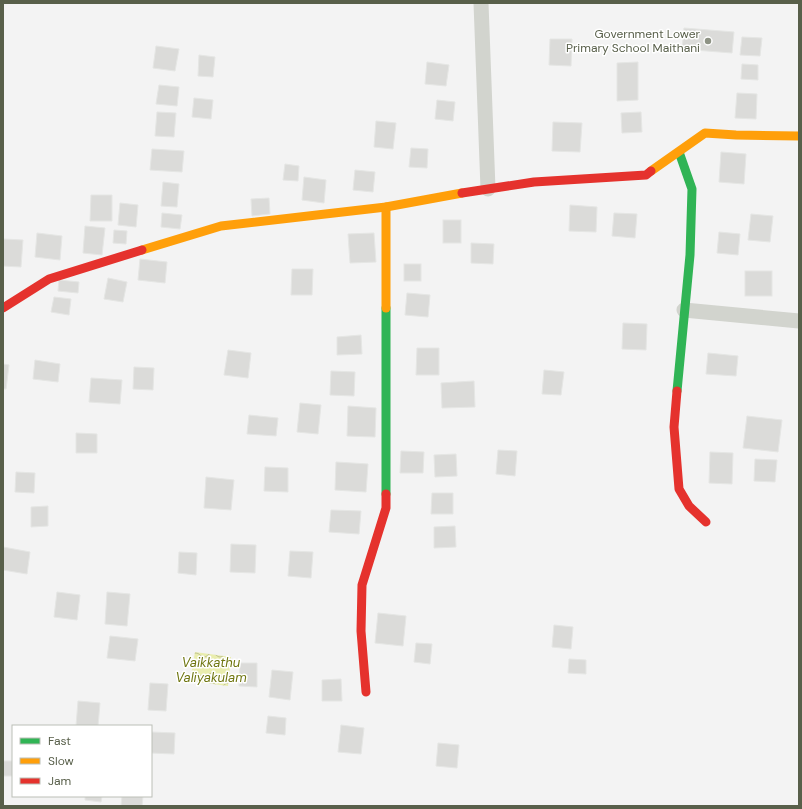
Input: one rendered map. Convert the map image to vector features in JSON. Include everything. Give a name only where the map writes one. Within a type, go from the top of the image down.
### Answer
[{"type":"street","points":[[481,3],[488,189]]},
{"type":"street","points":[[3,308],[49,279],[221,226],[386,207],[534,182],[646,175],[704,133],[799,136]]},
{"type":"street","points":[[679,152],[692,189],[690,255],[674,427],[679,489],[689,506],[706,522]]},
{"type":"street","points":[[366,692],[361,631],[362,585],[386,508],[386,207]]},
{"type":"street","points":[[684,310],[799,321]]},
{"type":"water","name":"Vaikkathu Valiyakulam","points":[[195,652],[231,657],[228,686],[190,681]]},
{"type":"building","name":"Government Lower Primary School Maithani","points":[[684,28],[734,32],[732,53],[682,49]]},
{"type":"building","points":[[742,37],[762,38],[760,56],[740,55]]},
{"type":"building","points":[[550,39],[572,39],[571,66],[549,65]]},
{"type":"building","points":[[156,46],[179,49],[175,71],[153,68]]},
{"type":"building","points":[[199,55],[215,57],[213,77],[198,76]]},
{"type":"building","points":[[427,62],[449,65],[446,86],[425,84]]},
{"type":"building","points":[[638,62],[638,100],[617,101],[617,63]]},
{"type":"building","points":[[742,64],[758,65],[758,80],[741,79]]},
{"type":"building","points":[[159,85],[179,87],[177,106],[156,104]]},
{"type":"building","points":[[737,93],[757,94],[756,119],[735,118]]},
{"type":"building","points":[[194,98],[213,100],[211,119],[192,117]]},
{"type":"building","points":[[437,100],[455,102],[453,121],[435,119]]},
{"type":"building","points":[[157,112],[176,113],[174,137],[155,136]]},
{"type":"building","points":[[641,112],[642,132],[622,133],[621,113]]},
{"type":"building","points":[[376,121],[396,123],[393,149],[374,147]]},
{"type":"building","points":[[553,122],[582,123],[580,152],[552,151]]},
{"type":"building","points":[[411,148],[428,149],[427,168],[409,167]]},
{"type":"building","points":[[152,149],[184,151],[182,172],[150,170]]},
{"type":"building","points":[[721,152],[746,154],[744,184],[719,182]]},
{"type":"building","points":[[285,164],[299,166],[298,181],[283,180]]},
{"type":"building","points":[[355,170],[375,172],[373,192],[353,190]]},
{"type":"building","points":[[304,177],[326,180],[324,203],[302,200]]},
{"type":"building","points":[[163,182],[179,184],[177,207],[161,206]]},
{"type":"building","points":[[91,195],[112,195],[112,221],[90,221]]},
{"type":"building","points":[[269,198],[270,214],[252,216],[251,199]]},
{"type":"building","points":[[120,203],[138,205],[136,227],[118,225]]},
{"type":"building","points":[[570,205],[597,207],[596,232],[569,231]]},
{"type":"building","points":[[162,213],[182,215],[180,229],[161,227]]},
{"type":"building","points":[[614,213],[637,214],[635,238],[612,236]]},
{"type":"building","points":[[751,214],[773,216],[770,242],[748,240]]},
{"type":"building","points":[[443,220],[461,220],[461,243],[443,243]]},
{"type":"building","points":[[85,226],[105,228],[102,255],[83,253]]},
{"type":"building","points":[[114,230],[127,231],[126,244],[113,243]]},
{"type":"building","points":[[719,232],[740,234],[738,255],[717,253]]},
{"type":"building","points":[[37,233],[62,236],[60,260],[35,257]]},
{"type":"building","points":[[374,233],[376,262],[350,263],[348,234]]},
{"type":"building","points":[[3,239],[23,240],[21,267],[3,266]]},
{"type":"building","points":[[471,243],[494,244],[493,264],[471,263]]},
{"type":"building","points":[[140,259],[167,262],[165,283],[138,280]]},
{"type":"building","points":[[404,264],[421,264],[421,281],[404,281]]},
{"type":"building","points":[[292,269],[313,269],[312,295],[291,295]]},
{"type":"building","points":[[745,271],[772,271],[772,296],[745,296]]},
{"type":"building","points":[[108,278],[127,282],[123,302],[104,299]]},
{"type":"building","points":[[59,280],[79,282],[78,293],[58,291]]},
{"type":"building","points":[[407,293],[430,295],[428,317],[405,315]]},
{"type":"building","points":[[54,297],[71,299],[69,315],[51,312]]},
{"type":"building","points":[[623,323],[647,324],[646,350],[622,349]]},
{"type":"building","points":[[361,335],[362,354],[337,355],[337,337]]},
{"type":"building","points":[[417,348],[439,348],[439,375],[416,375]]},
{"type":"building","points":[[228,350],[251,353],[248,378],[224,375]]},
{"type":"building","points":[[708,353],[738,356],[736,376],[706,374]]},
{"type":"building","points":[[35,360],[60,364],[58,382],[33,379]]},
{"type":"building","points":[[3,364],[9,365],[6,389],[3,389]]},
{"type":"building","points":[[134,367],[154,368],[153,390],[133,389]]},
{"type":"building","points":[[544,370],[564,372],[561,395],[542,394]]},
{"type":"building","points":[[331,371],[355,372],[354,396],[330,395]]},
{"type":"building","points":[[91,378],[122,380],[120,404],[89,402]]},
{"type":"building","points":[[474,381],[475,407],[442,408],[441,383]]},
{"type":"building","points":[[300,403],[321,405],[318,434],[297,432]]},
{"type":"building","points":[[348,406],[376,408],[375,437],[347,436]]},
{"type":"building","points":[[249,415],[278,418],[276,436],[247,434]]},
{"type":"building","points":[[747,416],[782,420],[778,452],[743,448]]},
{"type":"building","points":[[76,433],[97,434],[97,453],[76,453]]},
{"type":"building","points":[[498,450],[517,451],[515,476],[496,474]]},
{"type":"building","points":[[401,451],[424,452],[423,473],[400,473]]},
{"type":"building","points":[[710,452],[733,453],[732,484],[709,483]]},
{"type":"building","points":[[456,454],[457,476],[435,477],[434,455]]},
{"type":"building","points":[[755,459],[777,460],[775,482],[754,481]]},
{"type":"building","points":[[336,462],[368,464],[366,492],[335,490]]},
{"type":"building","points":[[265,467],[288,468],[288,492],[264,491]]},
{"type":"building","points":[[16,472],[35,473],[34,493],[15,492]]},
{"type":"building","points":[[206,477],[234,480],[231,510],[204,508]]},
{"type":"building","points":[[432,493],[453,493],[453,514],[431,514]]},
{"type":"building","points":[[48,506],[48,526],[31,527],[31,507]]},
{"type":"building","points":[[331,510],[361,511],[359,534],[329,532]]},
{"type":"building","points":[[455,526],[456,547],[434,548],[434,527]]},
{"type":"building","points":[[231,544],[256,545],[255,573],[230,572]]},
{"type":"building","points":[[3,547],[30,552],[27,574],[3,570]]},
{"type":"building","points":[[290,551],[313,552],[311,578],[288,576]]},
{"type":"building","points":[[179,552],[197,553],[196,575],[178,573]]},
{"type":"building","points":[[57,592],[80,595],[77,620],[54,617]]},
{"type":"building","points":[[107,592],[130,594],[127,626],[105,624]]},
{"type":"building","points":[[378,613],[406,616],[403,646],[375,643]]},
{"type":"building","points":[[554,625],[573,627],[571,649],[552,647]]},
{"type":"building","points":[[110,636],[138,639],[135,661],[107,658]]},
{"type":"building","points":[[416,643],[432,644],[430,664],[414,662]]},
{"type":"building","points":[[569,659],[586,660],[586,674],[568,673]]},
{"type":"building","points":[[240,663],[257,663],[257,687],[239,686]]},
{"type":"building","points":[[272,670],[293,672],[290,700],[269,697]]},
{"type":"building","points":[[341,679],[342,701],[322,701],[322,680]]},
{"type":"building","points":[[150,683],[168,684],[166,711],[148,710]]},
{"type":"building","points":[[78,701],[100,703],[98,725],[76,725]]},
{"type":"building","points":[[268,716],[286,718],[285,735],[266,733]]},
{"type":"building","points":[[341,725],[364,728],[361,754],[338,752]]},
{"type":"building","points":[[152,732],[175,733],[174,754],[152,753]]},
{"type":"building","points":[[438,743],[459,745],[457,768],[436,766]]},
{"type":"building","points":[[3,761],[12,761],[12,776],[3,776]]},
{"type":"building","points":[[85,797],[102,797],[101,802],[85,800]]},
{"type":"building","points":[[122,797],[143,797],[142,806],[121,806]]},
{"type":"traffic: fast","points":[[677,391],[690,255],[692,189],[679,152]]},
{"type":"traffic: fast","points":[[386,308],[386,494]]},
{"type":"traffic: slow","points":[[651,171],[705,133],[799,136]]},
{"type":"traffic: slow","points":[[142,250],[221,226],[386,207],[462,193]]},
{"type":"traffic: slow","points":[[386,207],[386,308]]},
{"type":"traffic: jam","points":[[462,193],[534,182],[646,175],[651,171]]},
{"type":"traffic: jam","points":[[3,308],[49,279],[142,250]]},
{"type":"traffic: jam","points":[[677,391],[674,427],[679,489],[689,506],[706,522]]},
{"type":"traffic: jam","points":[[366,692],[361,631],[362,585],[386,508],[386,494]]},
{"type":"place","name":"Government Lower Primary School Maithani","points":[[708,41]]}]
